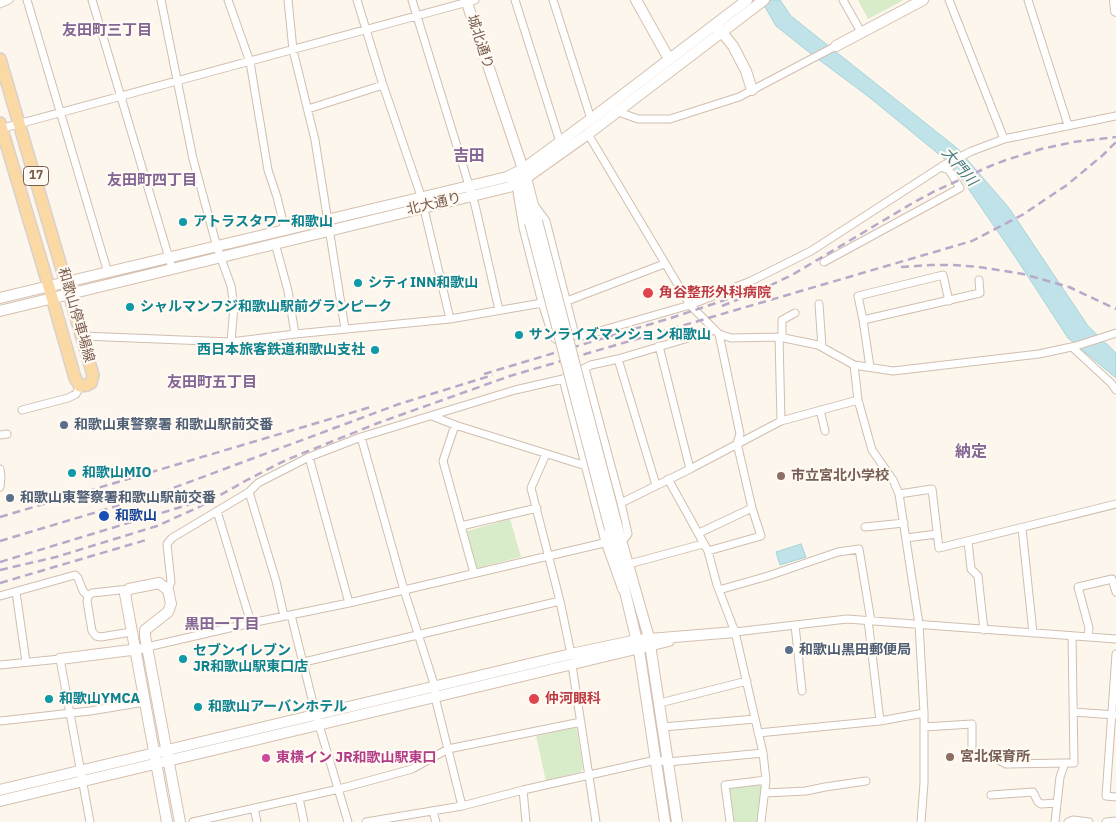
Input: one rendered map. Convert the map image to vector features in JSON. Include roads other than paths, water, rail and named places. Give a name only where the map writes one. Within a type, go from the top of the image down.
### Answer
[{"type":"main road","name":"和歌山停車場線","points":[[0,59],[69,288],[93,376],[90,382],[80,386],[75,378],[1,127]]},
{"type":"street","points":[[0,4],[9,0]]},
{"type":"street","points":[[27,0],[108,273]]},
{"type":"street","points":[[92,0],[171,263]]},
{"type":"street","points":[[161,0],[179,81],[193,159],[219,252],[231,286],[234,306],[231,342]]},
{"type":"street","points":[[228,0],[250,62],[268,170],[285,230]]},
{"type":"street","points":[[288,0],[293,50],[315,140],[345,329]]},
{"type":"street","points":[[357,0],[422,201],[450,319]]},
{"type":"street","points":[[412,0],[471,190],[499,310]]},
{"type":"street","points":[[515,0],[560,142]]},
{"type":"street","points":[[553,0],[591,119]]},
{"type":"street","points":[[636,0],[669,59]]},
{"type":"street","points":[[843,0],[861,32]]},
{"type":"street","points":[[614,108],[638,119],[670,119],[739,97],[923,0]]},
{"type":"street","points":[[949,0],[1004,139]]},
{"type":"street","points":[[1028,0],[1068,125]]},
{"type":"street","points":[[1115,0],[1116,11]]},
{"type":"street","points":[[1,127],[61,114],[469,1]]},
{"type":"street","name":"城北通り","points":[[469,1],[521,177]]},
{"type":"street","name":"北大通り","points":[[521,177],[588,134],[669,59],[756,2]]},
{"type":"street","points":[[718,28],[733,46],[746,71],[752,90]]},
{"type":"street","name":"北大通り","points":[[51,293],[219,252],[275,243],[328,225],[422,201],[471,190],[509,187],[560,142],[591,119],[614,108],[718,28]]},
{"type":"street","points":[[308,109],[383,85]]},
{"type":"street","points":[[521,177],[517,192],[523,228],[542,303],[553,337],[557,340],[575,335],[579,337],[690,305],[751,281],[803,255],[943,166],[972,151],[1004,139],[1116,116]]},
{"type":"street","points":[[588,134],[690,305],[717,332],[731,338],[781,337],[822,347],[854,365],[893,371],[1039,354],[1113,334]]},
{"type":"street","points":[[824,262],[960,188],[948,170],[943,166]]},
{"type":"street","points":[[521,177],[532,203],[546,221],[575,335]]},
{"type":"street","points":[[521,177],[614,527],[613,541],[629,564],[650,642],[677,822]]},
{"type":"street","points":[[532,203],[533,222],[586,466],[613,541],[638,645],[666,822]]},
{"type":"street","name":"北大通り","points":[[219,252],[285,230],[328,225]]},
{"type":"street","points":[[275,243],[288,291],[295,334]]},
{"type":"street","name":"北大通り","points":[[69,288],[108,273],[171,263]]},
{"type":"street","points":[[83,336],[231,342],[450,319],[542,303],[567,301],[664,264]]},
{"type":"street","points":[[870,367],[858,296],[943,274],[949,300]]},
{"type":"street","points":[[863,320],[980,293],[979,280]]},
{"type":"street","points":[[0,298],[51,293]]},
{"type":"street","points":[[0,311],[51,293]]},
{"type":"street","points":[[821,306],[822,347]]},
{"type":"street","points":[[780,421],[782,320],[795,313]]},
{"type":"street","points":[[180,822],[145,630],[168,612],[171,604],[168,590],[171,582],[167,544],[172,538],[249,492],[258,482],[309,457],[361,437],[515,390],[566,377],[591,365],[717,332]]},
{"type":"street","points":[[708,551],[761,536],[752,508],[737,443],[740,434],[717,332]]},
{"type":"street","points":[[659,346],[690,469]]},
{"type":"street","points":[[1074,346],[1116,390]]},
{"type":"street","points":[[618,359],[656,484]]},
{"type":"street","points":[[854,365],[858,400],[872,450],[893,480],[899,494],[919,624],[924,714],[924,782],[920,822]]},
{"type":"street","points":[[0,665],[134,650],[349,603],[625,538],[628,534],[621,503],[584,369]]},
{"type":"street","points":[[566,377],[614,527]]},
{"type":"street","points":[[22,410],[68,398],[76,394],[80,386]]},
{"type":"street","points":[[621,503],[780,421],[858,400]]},
{"type":"street","points":[[820,410],[825,431]]},
{"type":"street","points":[[431,416],[586,466]]},
{"type":"street","points":[[455,425],[444,461],[474,573]]},
{"type":"street","points":[[361,437],[435,692],[462,806]]},
{"type":"street","points":[[546,454],[531,488],[560,601],[571,654]]},
{"type":"street","points":[[309,457],[349,603]]},
{"type":"street","points":[[0,469],[0,487]]},
{"type":"street","points":[[668,479],[708,551],[719,590],[735,632],[747,680],[766,780],[761,822]]},
{"type":"street","points":[[899,494],[932,489],[939,548],[1116,504]]},
{"type":"street","points":[[249,492],[276,581],[304,662],[318,720],[348,822]]},
{"type":"street","points":[[461,526],[537,508]]},
{"type":"street","points":[[699,533],[752,508]]},
{"type":"street","points":[[217,511],[251,623]]},
{"type":"street","points":[[865,528],[904,523]]},
{"type":"street","points":[[1022,528],[1033,633]]},
{"type":"street","points":[[906,538],[937,534]]},
{"type":"street","points":[[968,541],[971,569],[978,576],[984,630]]},
{"type":"street","points":[[629,564],[703,544]]},
{"type":"street","points":[[719,590],[768,576],[838,552],[858,549],[869,620],[880,721]]},
{"type":"street","points":[[0,596],[75,575],[83,591],[88,596]]},
{"type":"street","points":[[1088,637],[1088,628],[1078,587],[1112,579],[1116,592]]},
{"type":"street","points":[[131,632],[96,636],[92,631],[87,601],[88,596],[92,593],[129,589],[159,583],[168,590]]},
{"type":"street","points":[[129,589],[124,594],[167,822]]},
{"type":"street","points":[[16,592],[26,662]]},
{"type":"street","points":[[304,662],[560,601]]},
{"type":"street","points":[[435,692],[572,665],[650,642],[687,636],[847,619],[1116,639]]},
{"type":"street","points":[[795,625],[802,691]]},
{"type":"street","points":[[924,727],[972,724],[972,754],[992,756],[1006,764],[1074,763],[1072,636]]},
{"type":"street","points":[[0,790],[81,771],[168,756],[435,692],[571,654],[638,645]]},
{"type":"street","points":[[1116,654],[1114,715],[1106,796],[1116,797]]},
{"type":"street","points":[[60,659],[90,822]]},
{"type":"street","points":[[572,665],[596,822]]},
{"type":"street","points":[[660,703],[747,680]]},
{"type":"street","points":[[0,721],[90,711],[145,702]]},
{"type":"street","points":[[1073,712],[1114,715]]},
{"type":"street","points":[[758,733],[880,721],[924,714]]},
{"type":"street","points":[[663,727],[755,719]]},
{"type":"street","points":[[193,822],[339,789],[412,769],[448,749],[581,722]]},
{"type":"street","points":[[366,822],[462,806],[656,760],[668,762],[762,753]]},
{"type":"street","points":[[0,801],[83,782],[155,759]]},
{"type":"street","points":[[1055,822],[1056,803],[1064,763]]},
{"type":"street","points":[[730,822],[725,785],[766,780]]},
{"type":"street","points":[[765,793],[806,791],[825,786],[866,782]]},
{"type":"street","points":[[523,790],[526,822]]},
{"type":"street","points":[[991,795],[1033,792],[1041,804],[1056,803]]},
{"type":"street","points":[[299,798],[304,822]]},
{"type":"street","points":[[254,808],[257,822]]},
{"type":"street","points":[[433,812],[436,822]]},
{"type":"street","points":[[1068,822],[1074,820],[1089,822]]},
{"type":"street","points":[[1106,822],[1116,821]]},
{"type":"water","name":"大門川","points":[[761,0],[780,0],[791,16],[958,149],[1009,208],[1088,326],[1116,353],[1116,378],[1068,338],[952,165],[869,97],[776,26]]},
{"type":"water","points":[[801,544],[806,557],[780,565],[776,552]]},
{"type":"railway","points":[[722,306],[792,275],[911,204],[988,167],[1041,149],[1074,142],[1116,137]]},
{"type":"railway","points":[[0,570],[56,557],[157,526],[199,507],[286,460],[378,423],[510,376],[972,241],[1022,215],[1067,185],[1116,142]]},
{"type":"railway","points":[[901,267],[953,265],[1023,274],[1069,287],[1116,309]]},
{"type":"railway","points":[[484,374],[728,299]]},
{"type":"railway","points":[[0,541],[157,494],[399,404],[493,375]]},
{"type":"railway","points":[[0,517],[374,406]]},
{"type":"railway","points":[[0,562],[194,503]]},
{"type":"railway","points":[[0,583],[146,540]]},
{"type":"place","name":"アトラスタワー和歌山","points":[[183,222]]},
{"type":"place","name":"シティINN和歌山","points":[[358,283]]},
{"type":"place","name":"角谷整形外科病院","points":[[648,293]]},
{"type":"place","name":"シャルマンフジ和歌山駅前グランピーク","points":[[130,307]]},
{"type":"place","name":"サンライズマンション和歌山","points":[[519,335]]},
{"type":"place","name":"西日本旅客鉄道和歌山支社","points":[[375,350]]},
{"type":"place","name":"和歌山東警察署 和歌山駅前交番","points":[[64,425]]},
{"type":"place","name":"和歌山MIO","points":[[72,473]]},
{"type":"place","name":"市立宮北小学校","points":[[781,476]]},
{"type":"place","name":"和歌山東警察署和歌山駅前交番","points":[[10,498]]},
{"type":"place","name":"和歌山","points":[[104,516]]},
{"type":"place","name":"和歌山黒田郵便局","points":[[789,650]]},
{"type":"place","name":"セブンイレブン JR和歌山駅東口店","points":[[183,659]]},
{"type":"place","name":"和歌山YMCA","points":[[49,699]]},
{"type":"place","name":"仲河眼科","points":[[534,699]]},
{"type":"place","name":"和歌山アーバンホテル","points":[[198,707]]},
{"type":"place","name":"宮北保育所","points":[[950,757]]},
{"type":"place","name":"東横イン JR和歌山駅東口","points":[[266,758]]},
{"type":"district","name":"友田町三丁目","points":[[107,31]]},
{"type":"district","name":"吉田","points":[[469,156]]},
{"type":"district","name":"友田町四丁目","points":[[152,181]]},
{"type":"district","name":"友田町五丁目","points":[[212,383]]},
{"type":"district","name":"納定","points":[[971,452]]},
{"type":"district","name":"黒田一丁目","points":[[222,625]]}]
